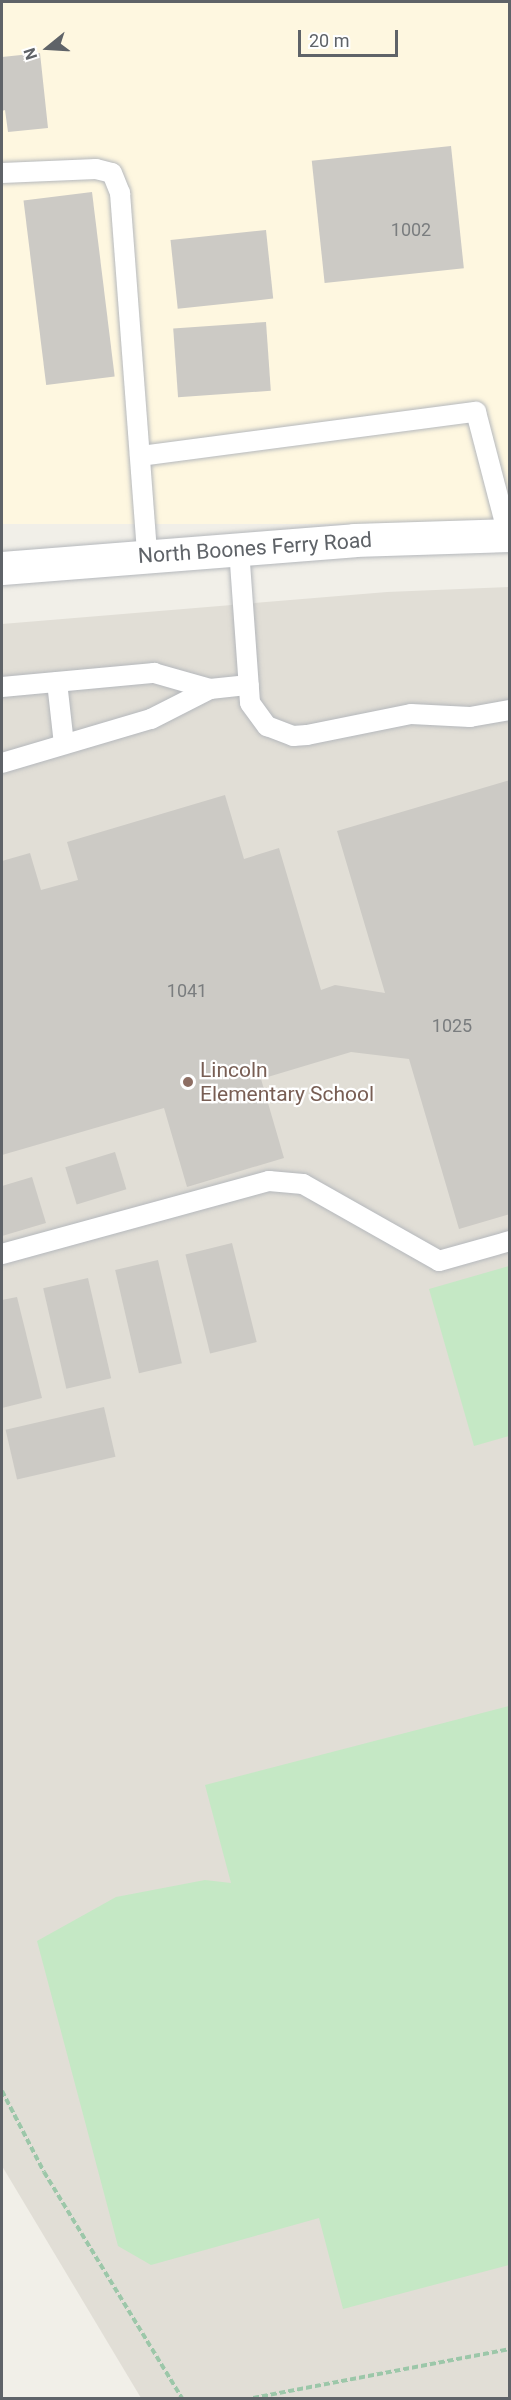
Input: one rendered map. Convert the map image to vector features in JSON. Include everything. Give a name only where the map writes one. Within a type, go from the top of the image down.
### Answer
[{"type":"main road","name":"North Boones Ferry Road","points":[[2,568],[354,540],[509,535]]},
{"type":"lane","points":[[2,173],[96,169],[112,173],[120,193],[147,556]]},
{"type":"lane","points":[[140,456],[476,412],[509,535]]},
{"type":"lane","points":[[239,549],[250,703],[257,715],[273,729],[293,736],[411,714],[470,717],[510,710]]},
{"type":"lane","points":[[2,687],[154,674],[210,689]]},
{"type":"lane","points":[[57,682],[64,744]]},
{"type":"lane","points":[[2,763],[151,718],[210,689],[249,685]]},
{"type":"lane","points":[[2,1254],[269,1181],[303,1184],[439,1261],[510,1241]]},
{"type":"path","points":[[2,2091],[44,2172],[182,2398]]},
{"type":"path","points":[[253,2398],[510,2349]]},
{"type":"shaded area","points":[[2,2],[509,2],[509,524],[2,524]]},
{"type":"shaded area","name":"Lincoln Elementary School","points":[[509,587],[509,2398],[141,2398],[2,2166],[2,624],[387,592]]},
{"type":"green space","points":[[509,1266],[509,1436],[474,1446],[429,1289]]},
{"type":"green space","points":[[509,1706],[509,2265],[343,2309],[319,2218],[151,2265],[118,2246],[37,1941],[116,1897],[205,1880],[231,1883],[205,1785]]},
{"type":"building","points":[[40,53],[48,128],[8,132],[5,110],[2,111],[2,57]]},
{"type":"building","points":[[451,146],[464,268],[325,283],[312,161]]},
{"type":"building","points":[[92,192],[115,377],[46,385],[24,200]]},
{"type":"building","points":[[266,230],[273,299],[178,309],[171,240]]},
{"type":"building","points":[[266,322],[271,391],[178,397],[173,328]]},
{"type":"building","name":"Lincoln Elementary School","points":[[510,780],[510,1214],[459,1229],[409,1059],[351,1052],[261,1079],[284,1158],[187,1187],[164,1108],[2,1155],[2,861],[30,853],[41,890],[78,880],[67,842],[225,795],[244,859],[279,848],[321,990],[335,985],[385,993],[337,831]]},
{"type":"building","points":[[115,1152],[126,1189],[77,1204],[65,1167]]},
{"type":"building","points":[[32,1177],[46,1223],[2,1236],[2,1186]]},
{"type":"building","points":[[232,1243],[257,1342],[210,1354],[185,1255]]},
{"type":"building","points":[[158,1260],[182,1363],[139,1373],[115,1270]]},
{"type":"building","points":[[88,1278],[111,1378],[66,1389],[43,1288]]},
{"type":"building","points":[[17,1297],[42,1398],[2,1408],[2,1300]]},
{"type":"building","points":[[104,1407],[115,1457],[17,1479],[6,1430]]},
{"type":"place","name":"Lincoln Elementary School","points":[[188,1082]]}]
